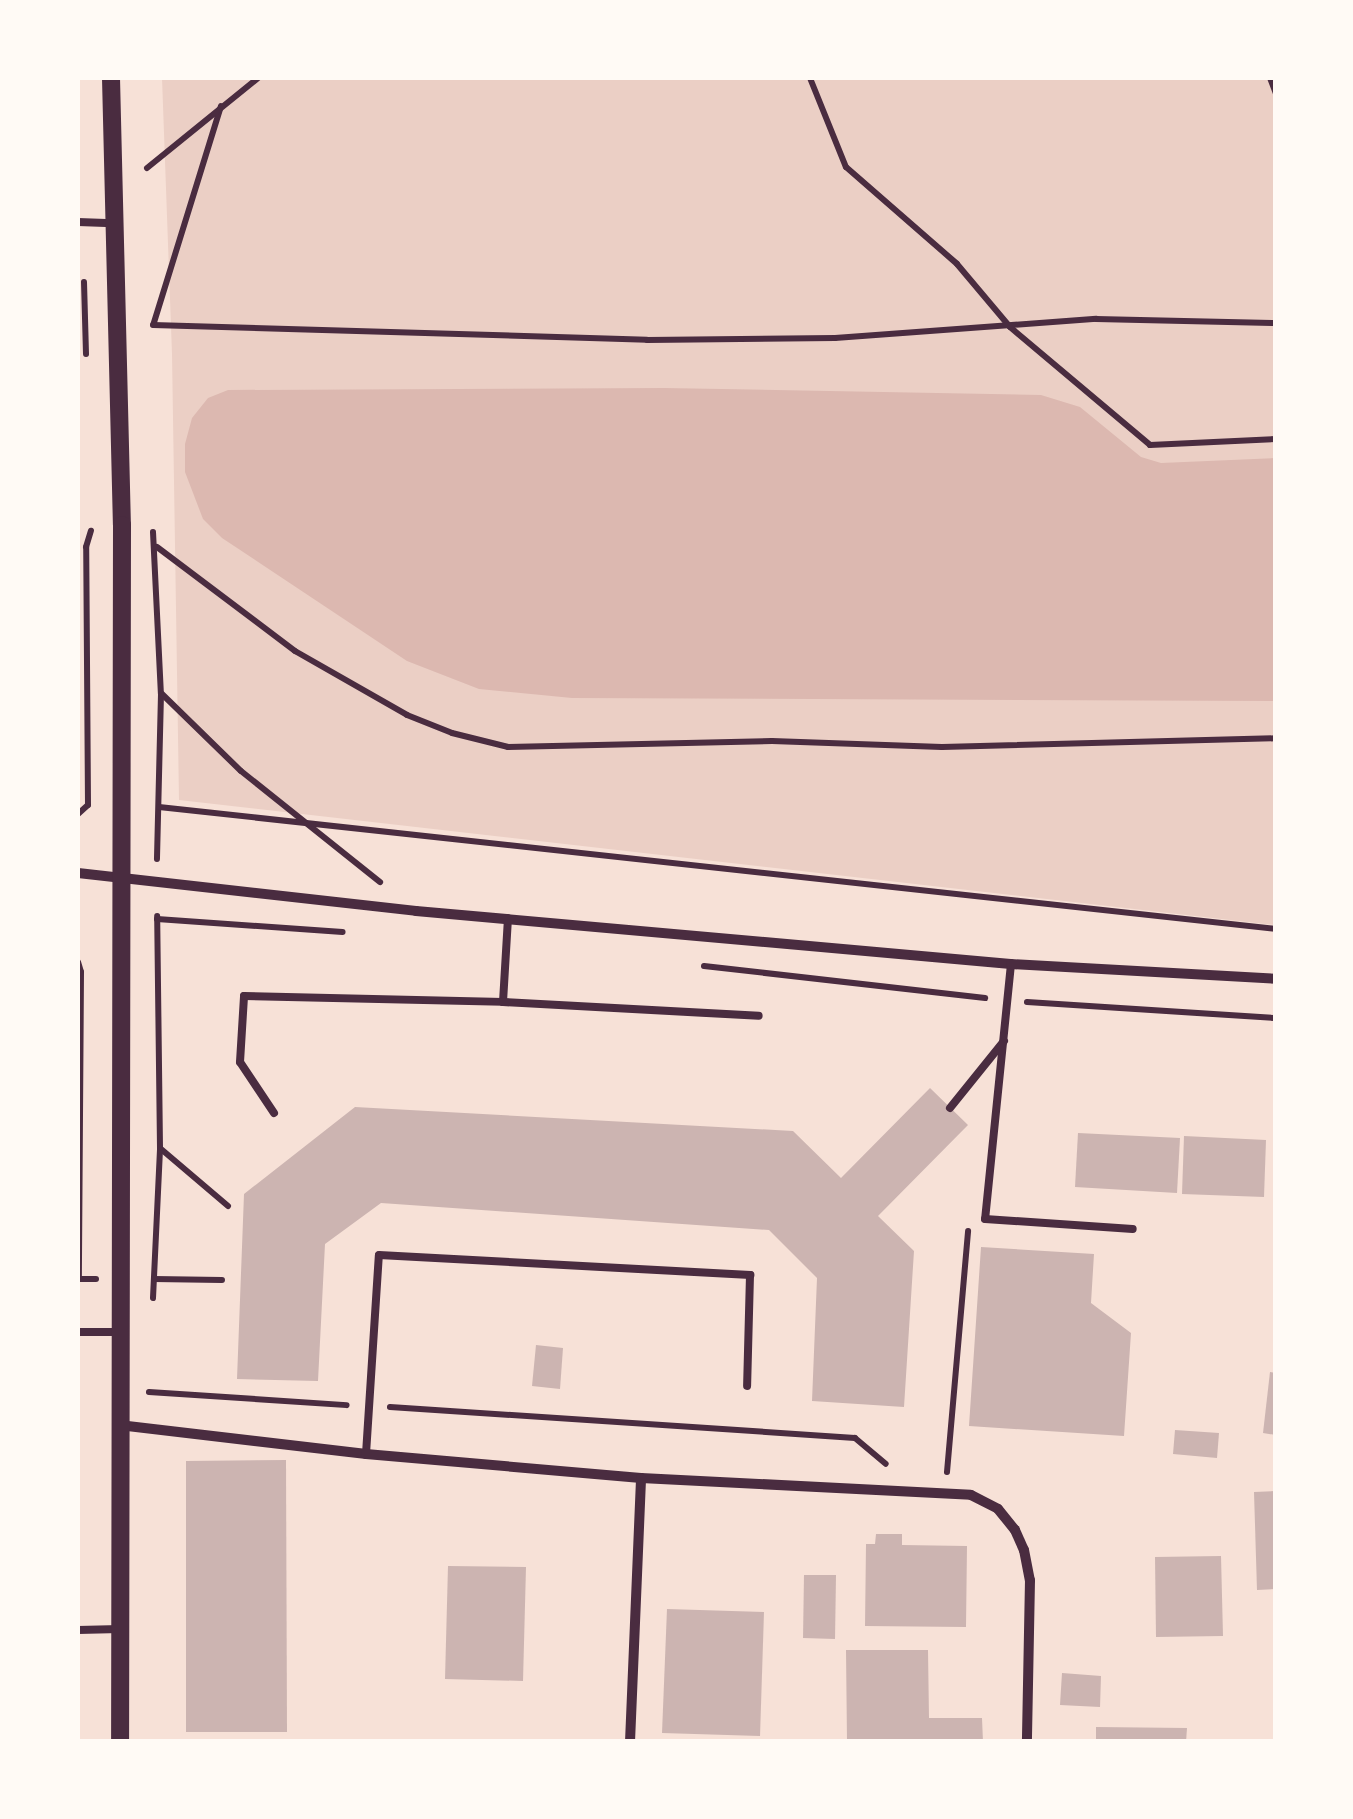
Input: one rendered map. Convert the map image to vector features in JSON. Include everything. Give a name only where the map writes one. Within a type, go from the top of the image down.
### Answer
[{"type":"street","points":[[111,78],[122,525],[120,1742]]},
{"type":"street","points":[[78,873],[416,911],[1011,964],[1276,978]]},
{"type":"street","points":[[118,1425],[366,1454],[641,1478],[971,1495],[998,1510],[1015,1530],[1024,1550],[1030,1580],[1027,1742]]},
{"type":"street","points":[[630,1742],[641,1478]]},
{"type":"lane","points":[[78,222],[116,223]]},
{"type":"lane","points":[[503,1002],[508,918]]},
{"type":"lane","points":[[1011,964],[985,1219],[1133,1229]]},
{"type":"lane","points":[[274,1113],[240,1062],[244,996],[503,1002],[759,1016]]},
{"type":"lane","points":[[950,1108],[1004,1041]]},
{"type":"lane","points":[[366,1454],[379,1255],[750,1275],[748,1386]]},
{"type":"lane","points":[[78,1332],[120,1332]]},
{"type":"lane","points":[[78,1630],[120,1629]]},
{"type":"path","points":[[147,168],[258,78]]},
{"type":"path","points":[[810,78],[846,167],[957,264],[1010,327],[1150,446],[1276,438]]},
{"type":"path","points":[[1270,78],[1276,94]]},
{"type":"path","points":[[221,106],[152,325],[646,340],[834,338],[1096,319],[1276,323]]},
{"type":"path","points":[[152,525],[161,694],[156,882],[160,1148],[152,1317]]},
{"type":"path","points":[[78,814],[88,805],[82,547],[92,526]]},
{"type":"path","points":[[156,547],[296,651],[375,696],[452,733],[508,747],[772,741],[942,747],[1276,738]]},
{"type":"path","points":[[161,694],[241,771],[416,911]]},
{"type":"path","points":[[159,807],[1276,929]]},
{"type":"path","points":[[156,919],[351,932]]},
{"type":"path","points":[[78,962],[79,1279],[222,1280]]},
{"type":"path","points":[[699,965],[1007,1000],[1276,1018]]},
{"type":"path","points":[[160,1148],[228,1206]]},
{"type":"path","points":[[945,1494],[965,1264]]},
{"type":"path","points":[[150,1373],[151,1430]]},
{"type":"path","points":[[149,1392],[855,1438],[920,1493]]},
{"type":"shaded area","points":[[162,78],[1275,78],[1275,925],[179,800],[172,354]]},
{"type":"shaded area","points":[[664,388],[1041,395],[1080,407],[1141,457],[1161,463],[1275,458],[1275,701],[572,698],[479,689],[407,661],[222,538],[203,519],[185,472],[185,444],[192,418],[208,398],[228,390]]},
{"type":"building","points":[[930,1088],[968,1125],[878,1216],[914,1251],[904,1407],[812,1401],[817,1278],[769,1230],[381,1203],[325,1244],[318,1381],[237,1379],[244,1194],[355,1107],[793,1131],[841,1178]]},
{"type":"building","points":[[1078,1133],[1180,1138],[1177,1193],[1075,1187]]},
{"type":"building","points":[[1184,1136],[1266,1140],[1264,1197],[1182,1194]]},
{"type":"building","points":[[981,1247],[1094,1254],[1091,1303],[1131,1333],[1124,1436],[969,1426]]},
{"type":"building","points":[[536,1345],[563,1348],[560,1389],[532,1386]]},
{"type":"building","points":[[1270,1372],[1276,1373],[1276,1435],[1263,1433]]},
{"type":"building","points":[[1175,1430],[1219,1433],[1217,1458],[1173,1454]]},
{"type":"building","points":[[286,1460],[287,1732],[186,1732],[186,1461]]},
{"type":"building","points":[[1276,1491],[1276,1589],[1257,1590],[1254,1492]]},
{"type":"building","points":[[876,1534],[902,1534],[902,1545],[967,1546],[966,1627],[865,1626],[866,1544],[875,1544]]},
{"type":"building","points":[[1221,1556],[1223,1636],[1156,1637],[1155,1557]]},
{"type":"building","points":[[448,1566],[526,1567],[523,1681],[445,1679]]},
{"type":"building","points":[[804,1575],[836,1575],[835,1639],[803,1638]]},
{"type":"building","points":[[667,1609],[764,1612],[760,1736],[662,1733]]},
{"type":"building","points":[[846,1650],[928,1650],[929,1718],[982,1718],[983,1742],[847,1742]]},
{"type":"building","points":[[1062,1673],[1101,1676],[1100,1707],[1060,1705]]},
{"type":"building","points":[[1096,1727],[1187,1728],[1186,1742],[1096,1742]]}]
